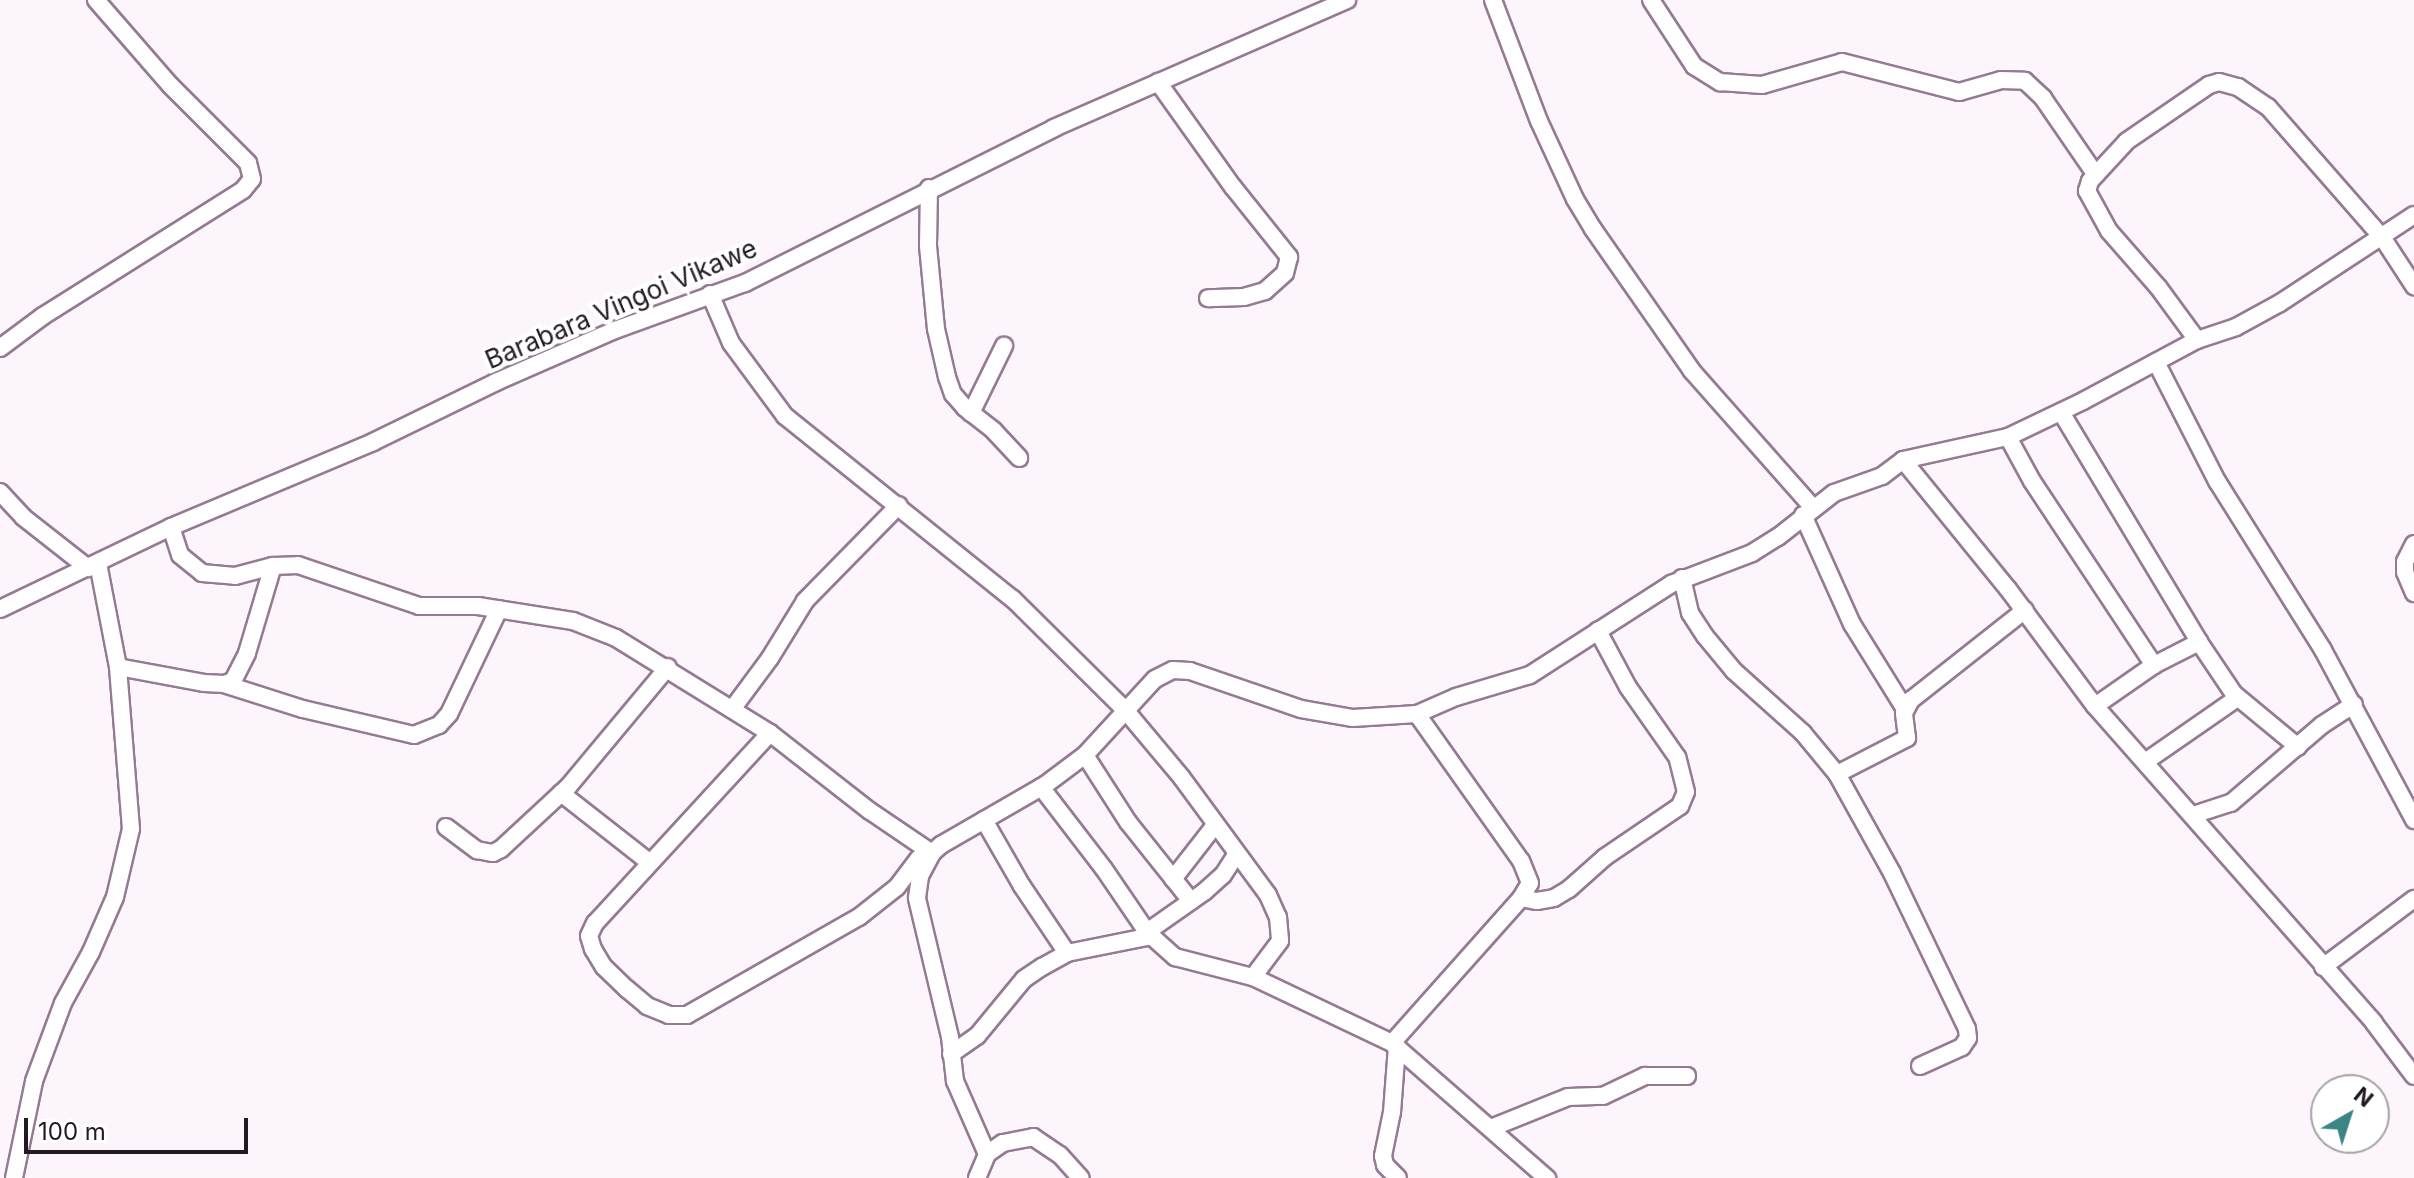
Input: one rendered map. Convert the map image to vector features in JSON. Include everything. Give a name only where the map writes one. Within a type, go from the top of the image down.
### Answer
[{"type":"street","points":[[0,348],[43,316],[243,190],[252,179],[248,163],[170,85],[96,0]]},
{"type":"street","name":"Barabara Vingoi Vikawe","points":[[0,609],[171,527],[285,482],[553,357],[745,283],[929,188],[1158,82],[1347,0]]},
{"type":"street","points":[[1493,0],[1539,121],[1587,219],[1692,371],[1808,511],[1852,624],[1905,709],[1907,738],[1837,774]]},
{"type":"street","points":[[1651,0],[1694,66],[1720,82],[1762,85],[1842,62],[1959,92],[2001,80],[2025,81],[2043,98],[2096,175]]},
{"type":"street","points":[[1158,82],[1233,187],[1289,257],[1285,273],[1265,291],[1244,297],[1208,298]]},
{"type":"street","points":[[2197,340],[2095,210],[2087,191],[2096,175],[2127,141],[2196,91],[2219,82],[2238,87],[2268,107],[2382,237],[2414,286]]},
{"type":"street","points":[[929,188],[928,246],[940,350],[953,394],[1019,458]]},
{"type":"street","points":[[770,733],[605,909],[589,936],[604,967],[647,1006],[669,1015],[687,1015],[868,910],[928,851],[1041,787],[1085,755],[1142,690],[1173,670],[1208,675],[1301,709],[1353,718],[1417,714],[1456,697],[1530,675],[1682,578],[1752,553],[1778,537],[1834,493],[1882,476],[1903,460],[2008,437],[2061,412],[2197,340],[2236,327],[2280,303],[2414,215]]},
{"type":"street","points":[[710,294],[731,343],[785,416],[1013,599],[1126,711],[1268,895],[1278,917],[1280,941],[1253,977]]},
{"type":"street","points":[[971,413],[1004,346]]},
{"type":"street","points":[[2156,362],[2217,481],[2354,704],[2414,820]]},
{"type":"street","points":[[2061,412],[2199,642],[2237,698],[2298,747]]},
{"type":"street","points":[[2008,437],[2032,481],[2154,665]]},
{"type":"street","points":[[1903,460],[2025,610],[2095,706],[2374,1023],[2414,1076]]},
{"type":"street","points":[[0,492],[23,517],[93,566],[118,667],[130,780],[131,829],[125,864],[115,897],[91,952],[63,1003],[37,1073],[14,1178]]},
{"type":"street","points":[[733,708],[770,658],[805,601],[899,505]]},
{"type":"street","points":[[171,527],[180,555],[202,573],[235,576],[273,566],[313,569],[419,606],[499,609],[591,628],[668,667],[733,708],[928,851]]},
{"type":"street","points":[[2414,544],[2405,562],[2405,572],[2414,593]]},
{"type":"street","points":[[224,684],[239,672],[273,566]]},
{"type":"street","points":[[1682,578],[1690,613],[1705,636],[1734,671],[1803,733],[1837,774],[1892,873],[1967,1029],[1968,1038],[1962,1047],[1920,1066]]},
{"type":"street","points":[[118,667],[224,684],[303,709],[414,735],[439,725],[449,714],[499,609]]},
{"type":"street","points":[[1905,709],[2025,610]]},
{"type":"street","points":[[1521,898],[1546,899],[1569,889],[1605,857],[1680,806],[1686,792],[1677,757],[1637,700],[1598,631]]},
{"type":"street","points":[[2095,706],[2154,665],[2199,642]]},
{"type":"street","points":[[446,827],[477,850],[493,853],[561,793],[668,667]]},
{"type":"street","points":[[2145,762],[2237,698]]},
{"type":"street","points":[[2193,815],[2231,803],[2354,704]]},
{"type":"street","points":[[1398,1178],[1385,1165],[1383,1156],[1392,1112],[1394,1045],[1521,898],[1530,883],[1521,861],[1417,714]]},
{"type":"street","points":[[1085,755],[1128,822],[1191,901]]},
{"type":"street","points":[[1041,787],[1150,934],[1186,963],[1253,977],[1394,1045],[1547,1178]]},
{"type":"street","points":[[561,793],[649,862]]},
{"type":"street","points":[[984,820],[1022,886],[1067,953]]},
{"type":"street","points":[[1173,879],[1215,825]]},
{"type":"street","points":[[928,851],[917,898],[955,1081],[987,1154]]},
{"type":"street","points":[[951,1054],[977,1036],[1024,979],[1067,953],[1150,934],[1223,875],[1236,855]]},
{"type":"street","points":[[2323,967],[2414,899]]},
{"type":"street","points":[[1491,1128],[1568,1097],[1608,1095],[1645,1076],[1687,1076]]},
{"type":"street","points":[[977,1178],[987,1154],[1003,1143],[1033,1137],[1053,1149],[1081,1178]]}]
